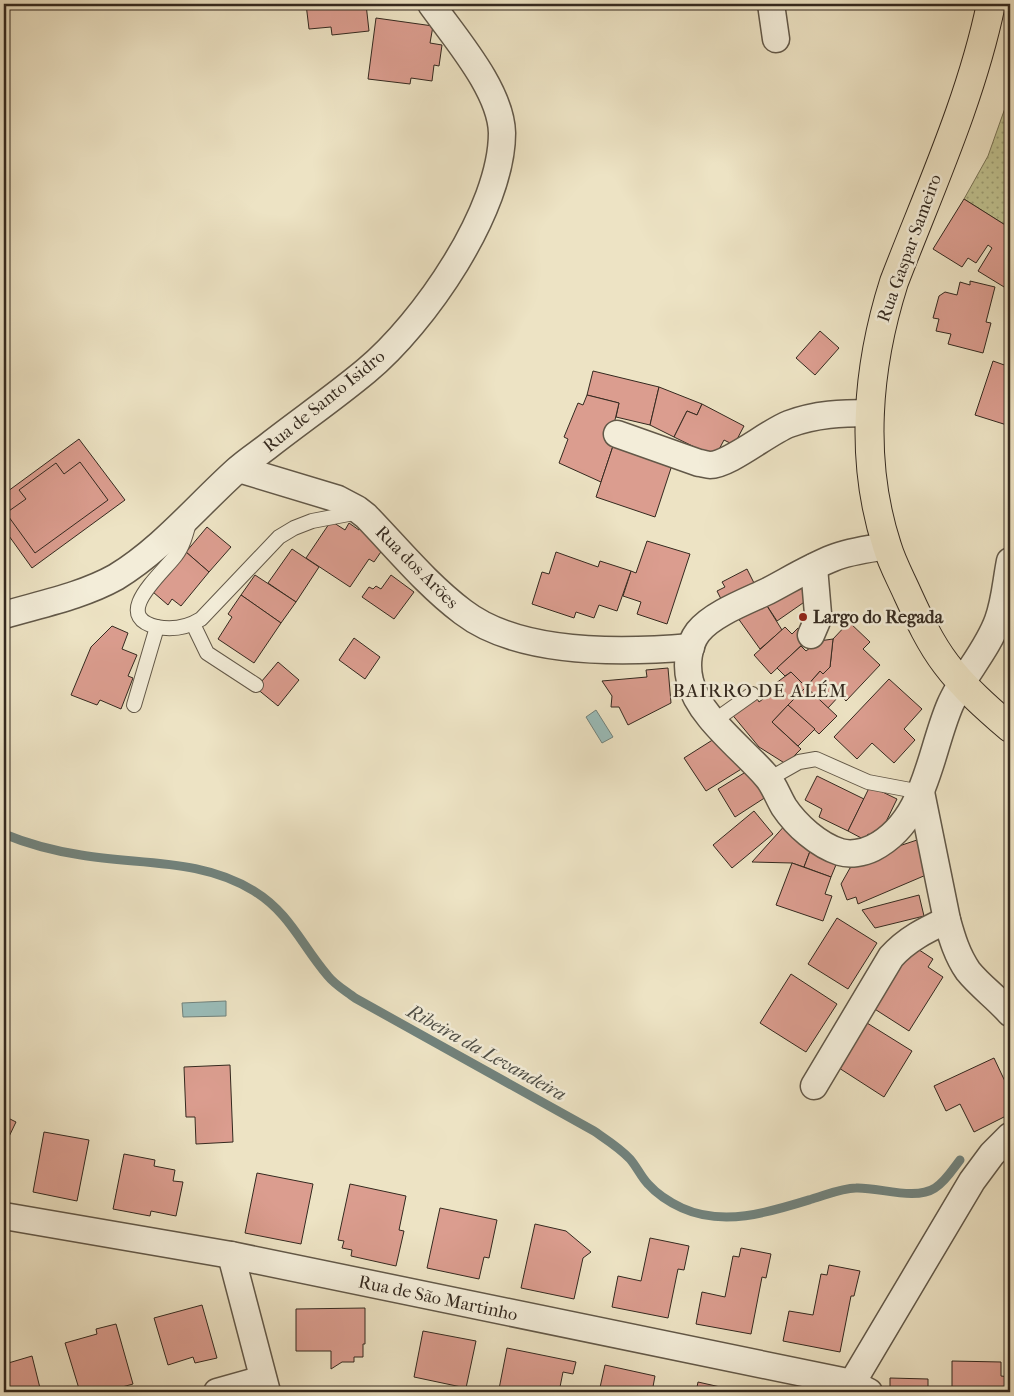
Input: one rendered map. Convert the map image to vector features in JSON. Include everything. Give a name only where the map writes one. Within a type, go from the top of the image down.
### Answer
[{"type":"main road","name":"Rua Gaspar Sameiro","points":[[991,4],[979,51],[962,104],[887,304],[870,391],[869,448],[871,468],[887,546],[926,634],[946,664],[962,683],[1010,728]]},
{"type":"street","name":"Rua de Santo Isidro","points":[[4,615],[75,594],[109,580],[147,554],[239,469],[367,370],[394,343],[439,288],[473,233],[484,210],[494,184],[502,132],[498,110],[490,88],[431,4]]},
{"type":"street","points":[[771,4],[776,40]]},
{"type":"street","points":[[618,434],[699,463],[711,465],[730,458],[774,430],[789,424],[821,415],[870,413]]},
{"type":"street","name":"Rua dos Arões","points":[[239,469],[348,503],[362,512],[445,598],[463,613],[495,631],[546,644],[580,648],[634,651],[691,648]]},
{"type":"street","points":[[887,546],[846,554],[814,567],[716,617],[699,631],[691,648],[688,669],[693,692],[700,702],[714,721],[769,779],[784,807],[809,834],[841,852],[851,853],[869,850],[892,835],[911,812],[921,792],[950,706],[962,683],[984,650],[998,621],[1005,597],[1010,561]]},
{"type":"street","points":[[811,635],[818,614],[814,567]]},
{"type":"street","points":[[921,792],[947,920],[960,957],[969,971],[1010,1012]]},
{"type":"street","points":[[814,1086],[891,956],[901,946],[916,936],[947,920]]},
{"type":"street","points":[[860,1388],[972,1181],[992,1154],[1010,1136]]},
{"type":"street","name":"Rua de São Martinho","points":[[4,1218],[231,1255],[860,1388]]},
{"type":"street","points":[[217,1392],[265,1386],[231,1255]]},
{"type":"lane","points":[[192,513],[180,548],[138,604],[138,616],[141,620],[157,627],[173,628],[193,624],[209,612],[273,542],[286,532],[312,521],[362,512]]},
{"type":"lane","points":[[193,624],[207,653],[256,685]]},
{"type":"lane","points":[[134,705],[157,627]]},
{"type":"lane","points":[[714,721],[752,694]]},
{"type":"lane","points":[[769,779],[799,762],[816,759],[868,782],[921,792]]},
{"type":"green space","points":[[1010,94],[1010,228],[964,199],[988,156]]},
{"type":"water","points":[[596,710],[613,737],[602,743],[586,717]]},
{"type":"water","points":[[226,1001],[226,1016],[183,1017],[182,1003]]},
{"type":"building","points":[[306,4],[366,4],[369,31],[332,35],[331,27],[309,29]]},
{"type":"building","points":[[376,18],[433,26],[430,43],[442,45],[439,66],[434,65],[432,81],[411,78],[410,84],[368,79]]},
{"type":"building","points":[[964,199],[1010,228],[1009,290],[978,271],[992,248],[988,245],[976,263],[968,258],[962,267],[933,249]]},
{"type":"building","points":[[970,281],[995,287],[986,322],[991,323],[983,353],[948,344],[951,334],[936,331],[939,319],[933,318],[939,296],[945,292],[957,295],[960,282],[970,285]]},
{"type":"building","points":[[820,331],[839,348],[815,375],[796,358]]},
{"type":"building","points":[[993,361],[1010,367],[1010,426],[975,415]]},
{"type":"building","points":[[593,371],[659,387],[650,425],[616,417],[619,403],[587,395]]},
{"type":"building","points":[[659,387],[702,404],[697,415],[687,411],[674,437],[650,425]]},
{"type":"building","points":[[587,395],[619,403],[610,441],[614,443],[601,482],[559,463],[568,439],[564,437],[578,403],[583,405]]},
{"type":"building","points":[[702,404],[744,426],[734,445],[724,440],[715,457],[674,437],[687,411],[697,415]]},
{"type":"building","points":[[79,439],[125,500],[32,568],[4,529],[4,494]]},
{"type":"building","points":[[614,443],[673,462],[655,517],[596,497]]},
{"type":"building","points":[[80,462],[108,500],[35,553],[6,513],[26,499],[19,490],[56,463],[64,474]]},
{"type":"building","points":[[331,521],[345,530],[349,523],[359,530],[362,526],[387,543],[374,562],[369,559],[350,587],[306,558]]},
{"type":"building","points":[[207,527],[231,547],[209,572],[186,552]]},
{"type":"building","points":[[647,541],[690,554],[667,624],[637,614],[641,602],[623,596],[631,571],[636,573]]},
{"type":"building","points":[[292,549],[319,567],[296,602],[268,583]]},
{"type":"building","points":[[186,552],[209,572],[181,606],[172,599],[168,605],[153,592]]},
{"type":"building","points":[[556,552],[598,567],[600,561],[631,571],[617,611],[599,605],[594,618],[576,612],[574,618],[532,604],[542,572],[549,574]]},
{"type":"building","points":[[747,569],[756,587],[724,605],[717,591],[725,587],[722,582]]},
{"type":"building","points":[[255,575],[296,602],[281,623],[241,595]]},
{"type":"building","points":[[391,575],[414,592],[394,619],[362,597],[369,587],[373,589],[376,586],[381,589]]},
{"type":"building","points":[[803,578],[813,596],[777,621],[762,598]]},
{"type":"building","points":[[241,595],[281,623],[254,663],[218,639],[232,617],[228,614]]},
{"type":"building","points":[[762,598],[782,630],[760,649],[735,614]]},
{"type":"building","points":[[849,622],[870,642],[863,649],[880,665],[846,701],[840,695],[828,708],[806,687],[820,671],[823,674],[830,667],[833,639]]},
{"type":"building","points":[[112,626],[128,633],[122,649],[137,655],[128,676],[133,678],[121,709],[100,700],[97,705],[71,695],[91,647]]},
{"type":"building","points":[[785,627],[792,634],[798,628],[808,639],[771,674],[754,655]]},
{"type":"building","points":[[354,638],[380,657],[365,679],[339,660]]},
{"type":"building","points":[[833,639],[830,667],[823,674],[820,671],[806,687],[791,672],[785,676],[777,668],[801,646],[806,651],[819,641]]},
{"type":"building","points":[[278,662],[299,680],[278,706],[256,688]]},
{"type":"building","points":[[668,668],[671,703],[628,725],[619,707],[611,707],[612,696],[602,681],[647,677],[646,670]]},
{"type":"building","points":[[791,672],[806,687],[772,722],[801,749],[786,764],[759,747],[730,712],[755,695],[759,702],[771,693],[768,689]]},
{"type":"building","points":[[889,679],[922,709],[904,729],[915,740],[894,763],[872,743],[857,759],[834,737]]},
{"type":"building","points":[[806,687],[837,716],[819,734],[788,705]]},
{"type":"building","points":[[788,705],[815,729],[798,746],[772,722]]},
{"type":"building","points":[[722,734],[743,768],[706,791],[684,758]]},
{"type":"building","points":[[749,770],[766,797],[735,817],[718,789]]},
{"type":"building","points":[[817,776],[864,799],[848,831],[819,817],[822,809],[805,800]]},
{"type":"building","points":[[870,786],[897,799],[880,834],[874,831],[872,836],[868,834],[865,840],[848,831]]},
{"type":"building","points":[[754,811],[773,834],[732,868],[713,845]]},
{"type":"building","points":[[787,823],[812,846],[804,867],[792,863],[752,862]]},
{"type":"building","points":[[917,840],[926,875],[858,904],[856,897],[847,900],[841,884],[850,868],[896,847]]},
{"type":"building","points":[[812,846],[838,860],[831,877],[804,867]]},
{"type":"building","points":[[792,863],[831,877],[825,894],[832,896],[823,921],[776,905]]},
{"type":"building","points":[[919,895],[924,916],[875,928],[862,910]]},
{"type":"building","points":[[837,918],[877,943],[848,989],[808,964]]},
{"type":"building","points":[[910,944],[933,959],[928,967],[943,977],[909,1031],[870,1006]]},
{"type":"building","points":[[791,974],[837,1004],[806,1052],[760,1023]]},
{"type":"building","points":[[867,1023],[912,1051],[884,1097],[839,1068]]},
{"type":"building","points":[[994,1058],[1010,1092],[1010,1114],[974,1132],[960,1104],[946,1111],[934,1086]]},
{"type":"building","points":[[230,1065],[233,1142],[196,1144],[195,1117],[186,1117],[184,1067]]},
{"type":"building","points":[[4,1116],[16,1122],[4,1147]]},
{"type":"building","points":[[44,1132],[89,1140],[77,1201],[33,1192]]},
{"type":"building","points":[[124,1154],[155,1160],[154,1166],[175,1170],[173,1181],[183,1182],[176,1216],[151,1211],[150,1216],[113,1209]]},
{"type":"building","points":[[257,1173],[313,1184],[301,1244],[245,1233]]},
{"type":"building","points":[[350,1184],[406,1196],[399,1230],[404,1231],[396,1266],[351,1256],[352,1250],[342,1248],[344,1241],[338,1240]]},
{"type":"building","points":[[440,1208],[497,1220],[489,1258],[484,1257],[479,1279],[427,1268]]},
{"type":"building","points":[[535,1224],[566,1231],[591,1252],[583,1258],[574,1299],[521,1288]]},
{"type":"building","points":[[650,1238],[689,1246],[684,1270],[678,1269],[668,1318],[612,1307],[618,1276],[641,1281]]},
{"type":"building","points":[[741,1248],[771,1254],[766,1278],[762,1277],[751,1334],[696,1324],[702,1292],[725,1297],[733,1256],[739,1257]]},
{"type":"building","points":[[829,1265],[860,1271],[854,1296],[851,1296],[840,1352],[783,1341],[789,1311],[813,1315],[821,1274],[827,1275]]},
{"type":"building","points":[[202,1305],[217,1358],[195,1363],[193,1357],[168,1365],[154,1318]]},
{"type":"building","points":[[365,1308],[363,1357],[354,1357],[354,1362],[342,1362],[331,1369],[331,1351],[296,1351],[296,1309]]},
{"type":"building","points":[[116,1324],[133,1384],[104,1392],[80,1392],[65,1343],[97,1334],[96,1329]]},
{"type":"building","points":[[423,1331],[476,1341],[466,1388],[414,1377]]},
{"type":"building","points":[[507,1348],[576,1362],[573,1374],[563,1372],[559,1392],[516,1392],[499,1389]]},
{"type":"building","points":[[32,1356],[41,1392],[4,1392],[5,1364]]},
{"type":"building","points":[[952,1361],[1001,1362],[1001,1376],[1010,1377],[1010,1392],[999,1392],[999,1389],[952,1389]]},
{"type":"building","points":[[605,1365],[655,1376],[652,1392],[599,1392]]},
{"type":"building","points":[[890,1378],[928,1379],[928,1392],[890,1392]]},
{"type":"building","points":[[698,1382],[738,1391],[738,1392],[696,1392]]},
{"type":"waterway","name":"Ribeira da Levandeira","points":[[4,834],[32,844],[71,853],[169,864],[213,873],[234,880],[254,891],[277,909],[295,930],[319,965],[341,988],[355,998],[594,1131],[626,1155],[646,1181],[659,1194],[677,1206],[698,1214],[731,1217],[747,1216],[780,1209],[851,1188],[907,1193],[927,1192],[942,1182],[960,1160]]},
{"type":"place","name":"Largo do Regada","points":[[803,617]]},
{"type":"district","name":"BAIRRO DE ALÉM","points":[[760,690]]}]
